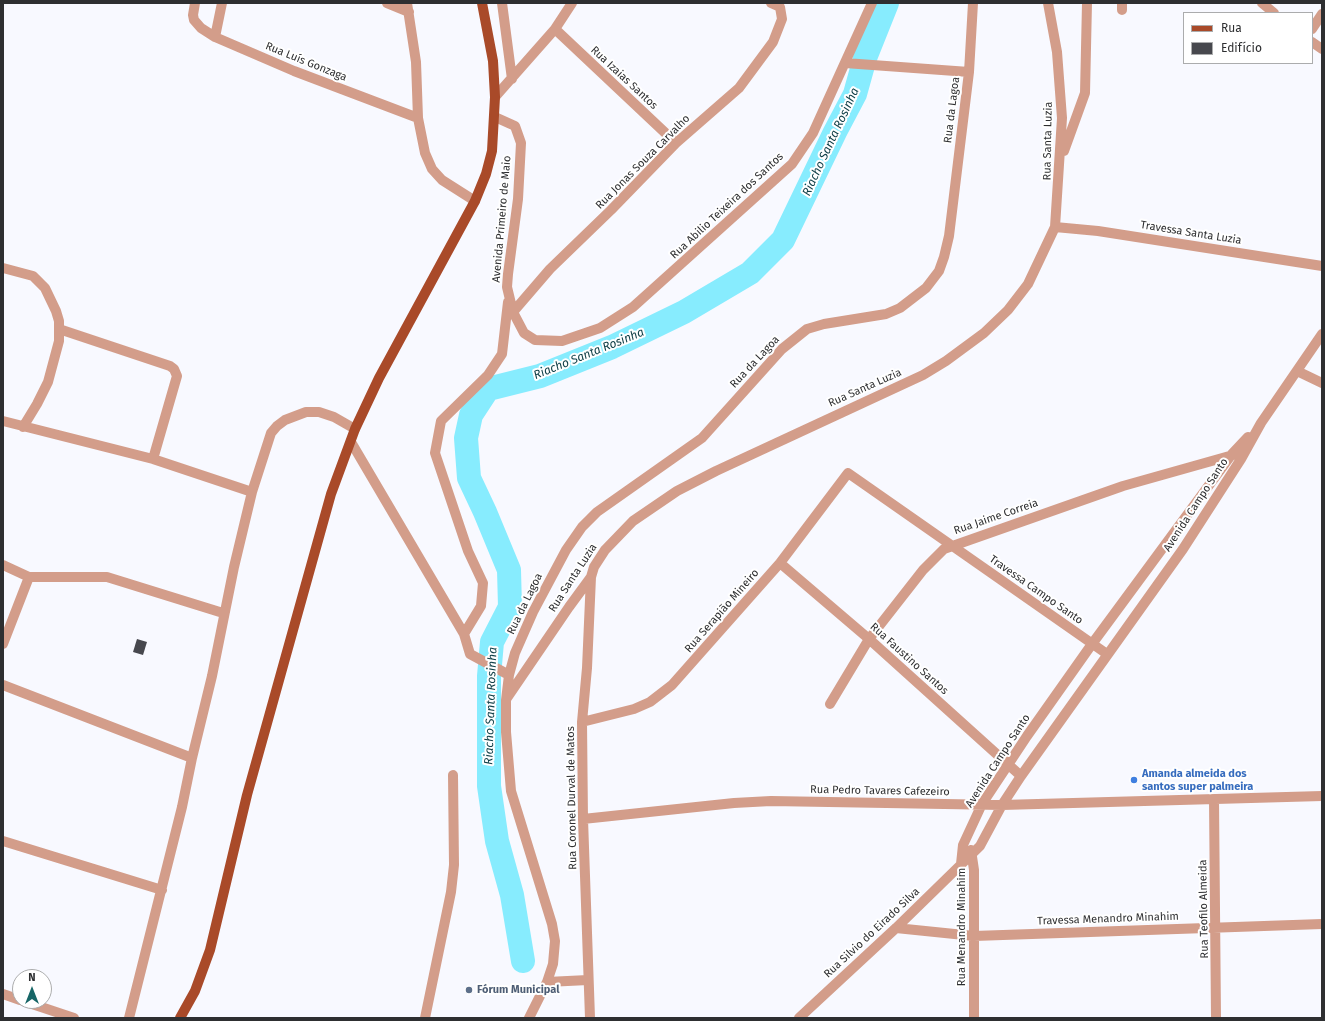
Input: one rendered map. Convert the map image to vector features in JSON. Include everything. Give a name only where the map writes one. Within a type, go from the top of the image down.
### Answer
[{"type":"main road","points":[[180,1018],[195,991],[210,950],[247,795],[331,494],[355,429],[379,378],[475,201],[486,174],[492,151],[496,97],[493,61],[482,3]]},
{"type":"street","name":"Rua Luís Gonzaga","points":[[195,3],[193,15],[200,28],[216,37],[294,71],[418,118]]},
{"type":"street","points":[[216,37],[222,3]]},
{"type":"street","points":[[386,3],[408,8],[416,62],[418,118],[425,153],[432,168],[442,180],[475,201]]},
{"type":"street","points":[[502,3],[512,79]]},
{"type":"street","points":[[496,97],[555,29],[572,3]]},
{"type":"street","name":"Rua Jonas Souza Carvalho","points":[[513,312],[550,269],[611,210],[676,143],[738,88],[773,42],[782,19],[780,7],[772,3]]},
{"type":"street","name":"Rua Abilio Teixeira dos Santos","points":[[524,334],[535,340],[562,341],[600,328],[632,307],[792,164],[813,134],[872,3]]},
{"type":"street","name":"Rua da Lagoa","points":[[530,1018],[553,964],[555,941],[552,924],[511,791],[506,732],[506,700],[509,675],[515,653],[533,612],[566,550],[582,527],[597,512],[702,438],[782,349],[807,330],[824,324],[886,314],[900,308],[926,288],[939,271],[949,236],[969,72],[973,3]]},
{"type":"street","name":"Rua Santa Luzia","points":[[506,700],[591,578],[594,567],[605,550],[633,521],[677,491],[823,420],[923,375],[946,362],[984,334],[1008,310],[1028,284],[1056,227],[1062,118],[1058,59],[1048,3]]},
{"type":"street","points":[[1060,160],[1085,93],[1087,3]]},
{"type":"street","points":[[1262,3],[1273,12]]},
{"type":"street","points":[[1313,28],[1322,14]]},
{"type":"street","name":"Rua Izaias Santos","points":[[555,29],[676,143]]},
{"type":"street","points":[[1313,43],[1322,49]]},
{"type":"street","points":[[845,63],[969,72]]},
{"type":"street","name":"Avenida Primeiro de Maio","points":[[495,117],[516,126],[521,143],[518,199],[508,274],[509,298],[513,312],[524,334]]},
{"type":"street","name":"Travessa Santa Luzia","points":[[1056,227],[1106,232],[1322,266]]},
{"type":"street","points":[[3,268],[33,276],[45,288],[56,311],[59,329],[59,342],[48,382],[24,426]]},
{"type":"street","points":[[464,634],[481,606],[483,583],[468,551],[435,453],[441,421],[488,375],[502,354],[509,298]]},
{"type":"street","points":[[59,329],[170,366],[174,369],[177,376],[153,459]]},
{"type":"street","name":"Avenida Campo Santo","points":[[961,864],[961,854],[966,837],[982,804],[1092,644],[1236,457],[1322,334]]},
{"type":"street","points":[[1297,371],[1322,383]]},
{"type":"street","points":[[129,1018],[182,807],[212,676],[223,613],[252,492],[271,433],[285,420],[306,412],[319,412],[334,417],[355,429]]},
{"type":"street","points":[[3,421],[153,459],[252,492]]},
{"type":"street","points":[[351,442],[464,634],[470,654],[509,675]]},
{"type":"street","name":"Avenida Campo Santo","points":[[961,864],[980,846],[1002,805],[1021,776],[1183,549],[1236,457]]},
{"type":"street","name":"Rua Jaime Correia","points":[[830,704],[869,639],[936,555],[951,545],[1124,486],[1236,457]]},
{"type":"street","name":"Travessa Campo Santo","points":[[848,473],[1107,654]]},
{"type":"street","name":"Rua Serapião Mineiro","points":[[582,722],[634,709],[650,702],[672,685],[780,563],[848,473]]},
{"type":"street","name":"Rua Faustino Santos","points":[[780,563],[869,639],[1021,776]]},
{"type":"street","points":[[3,565],[29,577],[107,578],[223,613]]},
{"type":"street","points":[[3,644],[29,577]]},
{"type":"street","name":"Rua Coronel Durval de Matos","points":[[590,1018],[583,819],[582,722],[587,668],[591,578]]},
{"type":"street","points":[[3,685],[192,758]]},
{"type":"street","points":[[425,1018],[451,892],[454,865],[453,775]]},
{"type":"street","name":"Rua Pedro Tavares Cafezeiro","points":[[583,819],[749,802],[1002,805],[1322,796]]},
{"type":"street","name":"Rua Teofilo Almeida","points":[[1214,800],[1216,1018]]},
{"type":"street","name":"Rua Menandro Minahim","points":[[966,837],[973,854],[974,1018]]},
{"type":"street","points":[[3,841],[162,890]]},
{"type":"street","name":"Rua Silvio do Eirado Silva","points":[[799,1018],[896,928],[961,864]]},
{"type":"street","name":"Travessa Menandro Minahim","points":[[896,928],[974,936],[1322,924]]},
{"type":"street","points":[[546,982],[588,980]]},
{"type":"street","points":[[47,1009],[74,1018]]},
{"type":"building","points":[[137,639],[147,642],[143,655],[133,652]]},
{"type":"waterway","name":"Riacho Santa Rosinha","points":[[523,961],[512,895],[497,841],[489,786],[489,676],[492,642],[510,607],[509,570],[469,478],[466,438],[471,415],[488,389],[540,376],[612,347],[684,312],[750,273],[783,240],[855,94],[865,58],[887,3]]},
{"type":"place","name":"Amanda almeida dos santos super palmeira","points":[[1134,780]]},
{"type":"place","name":"Fórum Municipal","points":[[469,990]]}]
